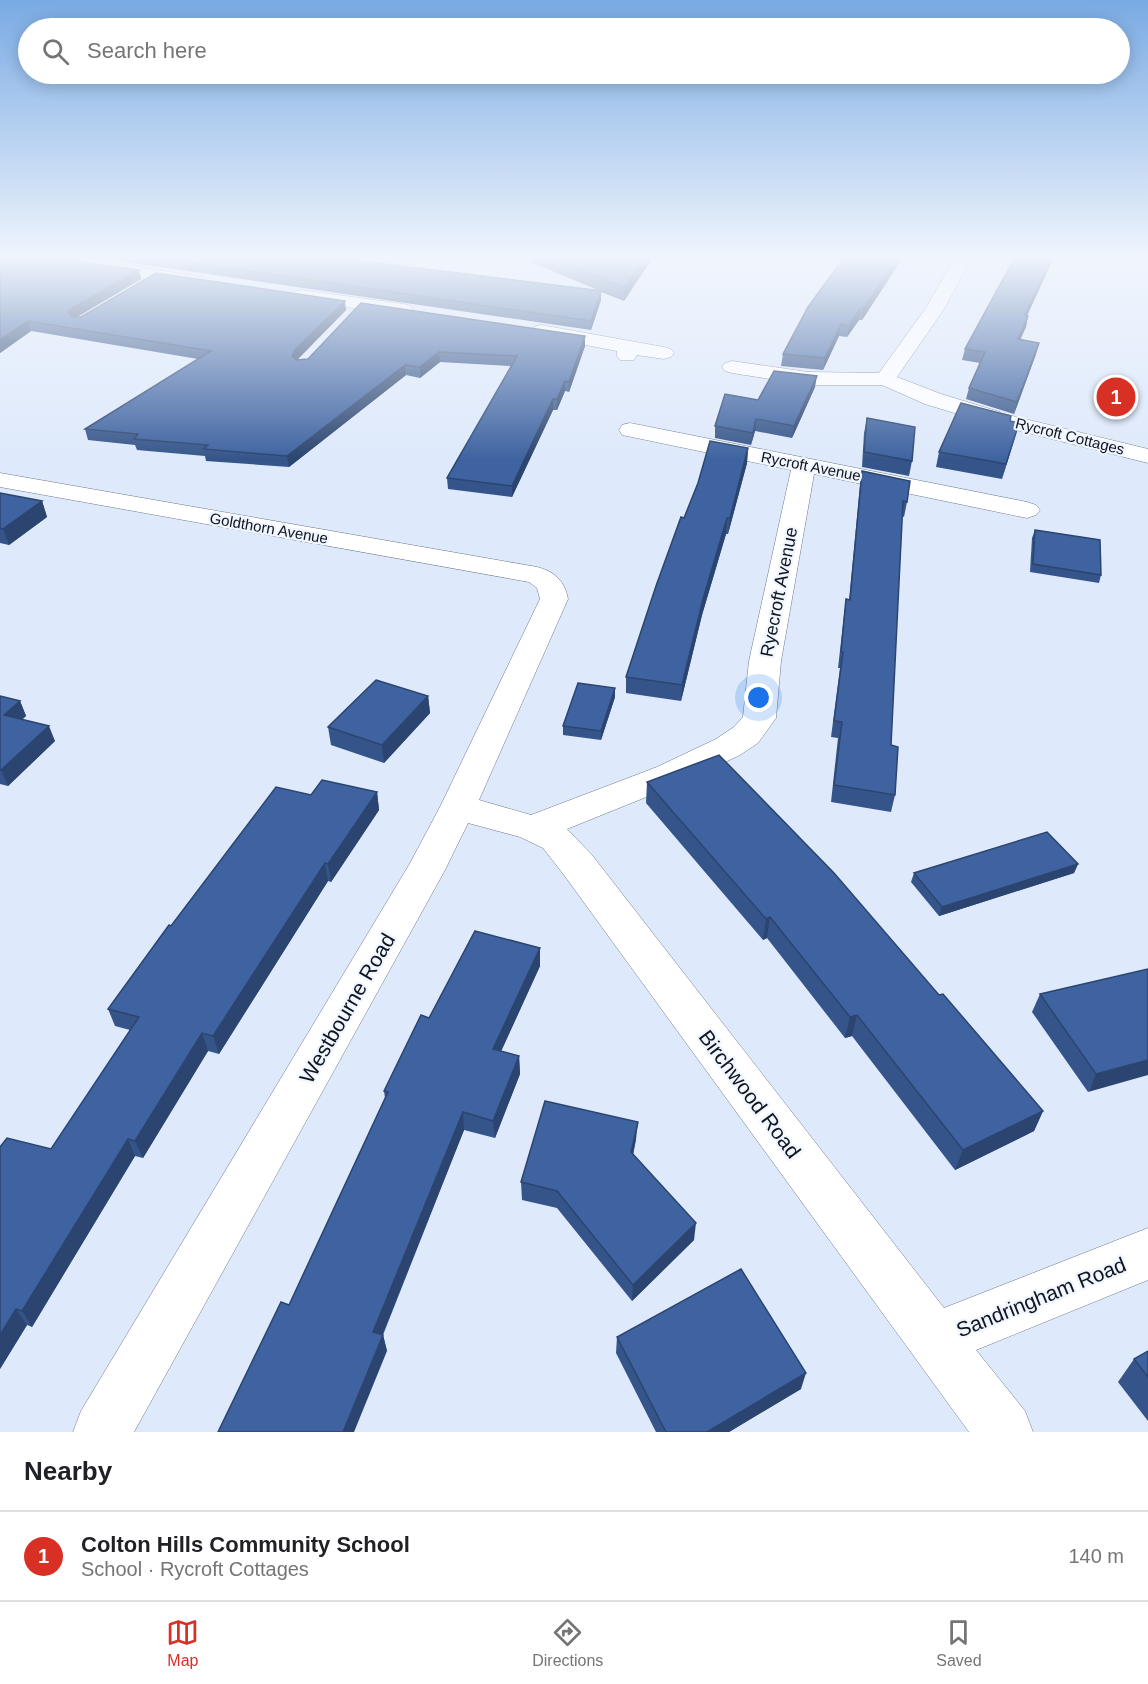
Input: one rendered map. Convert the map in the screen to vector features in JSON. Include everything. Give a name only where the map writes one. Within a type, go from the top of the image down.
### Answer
[{"type":"street","points":[[885,379],[923,326]]},
{"type":"street","points":[[523,329],[599,340],[627,351],[664,353]]},
{"type":"street","points":[[732,367],[787,378],[821,381],[885,379],[933,399],[992,417]]},
{"type":"street","name":"Rycroft Cottages","points":[[992,417],[1148,456]]},
{"type":"street","name":"Rycroft Avenue","points":[[630,430],[1027,510]]},
{"type":"street","name":"Ryecroft Avenue","points":[[533,828],[669,775],[728,747],[746,735],[753,727],[759,718],[765,661],[804,465]]},
{"type":"street","name":"Goldthorn Avenue","points":[[0,480],[537,575]]},
{"type":"street","name":"Westbourne Road","points":[[102,1432],[420,881],[458,807],[554,599],[547,581],[537,575]]},
{"type":"street","name":"Birchwood Road","points":[[458,807],[533,828],[556,839],[578,865],[1004,1432]]},
{"type":"street","name":"Sandringham Road","points":[[935,1339],[1148,1254]]},
{"type":"building","points":[[0,326],[21,326],[0,340]]},
{"type":"building","points":[[57,326],[320,326],[295,350],[292,356],[296,360],[308,359],[339,326],[516,326],[585,336],[569,382],[565,381],[557,399],[553,399],[512,486],[447,478],[517,356],[439,352],[420,367],[405,365],[287,456],[204,449],[208,445],[134,439],[138,434],[85,429],[211,351]]},
{"type":"building","points":[[798,326],[840,326],[825,358],[783,354]]},
{"type":"building","points":[[978,326],[1024,326],[1018,339],[1039,343],[1017,402],[969,388],[985,352],[965,349]]},
{"type":"building","points":[[774,371],[817,376],[794,426],[756,419],[753,433],[715,426],[725,394],[758,400]]},
{"type":"building","points":[[961,403],[1011,416],[1010,421],[1019,423],[1006,464],[939,452]]},
{"type":"building","points":[[867,418],[915,427],[912,461],[864,452]]},
{"type":"building","points":[[710,441],[748,448],[730,518],[727,518],[703,599],[682,685],[626,677],[681,517],[684,518],[698,483]]},
{"type":"building","points":[[862,471],[910,481],[907,502],[903,501],[891,745],[898,747],[895,795],[834,785],[842,722],[834,721],[843,652],[841,652],[846,599],[850,600]]},
{"type":"building","points":[[0,493],[42,501],[3,529],[0,528]]},
{"type":"building","points":[[1035,530],[1100,540],[1101,575],[1033,564]]},
{"type":"building","points":[[376,680],[428,696],[382,745],[328,727]]},
{"type":"building","points":[[578,683],[615,688],[601,731],[563,726]]},
{"type":"building","points":[[0,696],[20,701],[4,715],[49,726],[1,770],[0,770]]},
{"type":"building","points":[[719,755],[834,873],[939,995],[943,994],[1043,1111],[963,1150],[857,1015],[850,1017],[770,917],[766,919],[647,782]]},
{"type":"building","points":[[322,780],[377,792],[328,864],[325,863],[213,1036],[202,1033],[135,1141],[128,1139],[22,1311],[16,1309],[0,1335],[0,1147],[7,1138],[51,1149],[139,1017],[108,1009],[169,925],[171,926],[276,787],[311,795]]},
{"type":"building","points":[[1047,832],[1078,864],[942,907],[914,873]]},
{"type":"building","points":[[475,931],[540,948],[493,1049],[519,1056],[493,1121],[463,1112],[373,1332],[383,1335],[343,1432],[218,1432],[281,1302],[289,1305],[388,1092],[384,1091],[421,1015],[429,1018]]},
{"type":"building","points":[[1148,969],[1148,1060],[1096,1074],[1040,994]]},
{"type":"building","points":[[545,1101],[638,1122],[631,1152],[696,1223],[633,1285],[557,1191],[521,1182]]},
{"type":"building","points":[[741,1269],[806,1373],[707,1432],[666,1432],[617,1337]]},
{"type":"building","points":[[1148,1351],[1148,1377],[1134,1359]]},
{"type":"place","name":"Colton Hills Community School","points":[[1116,397]]}]
